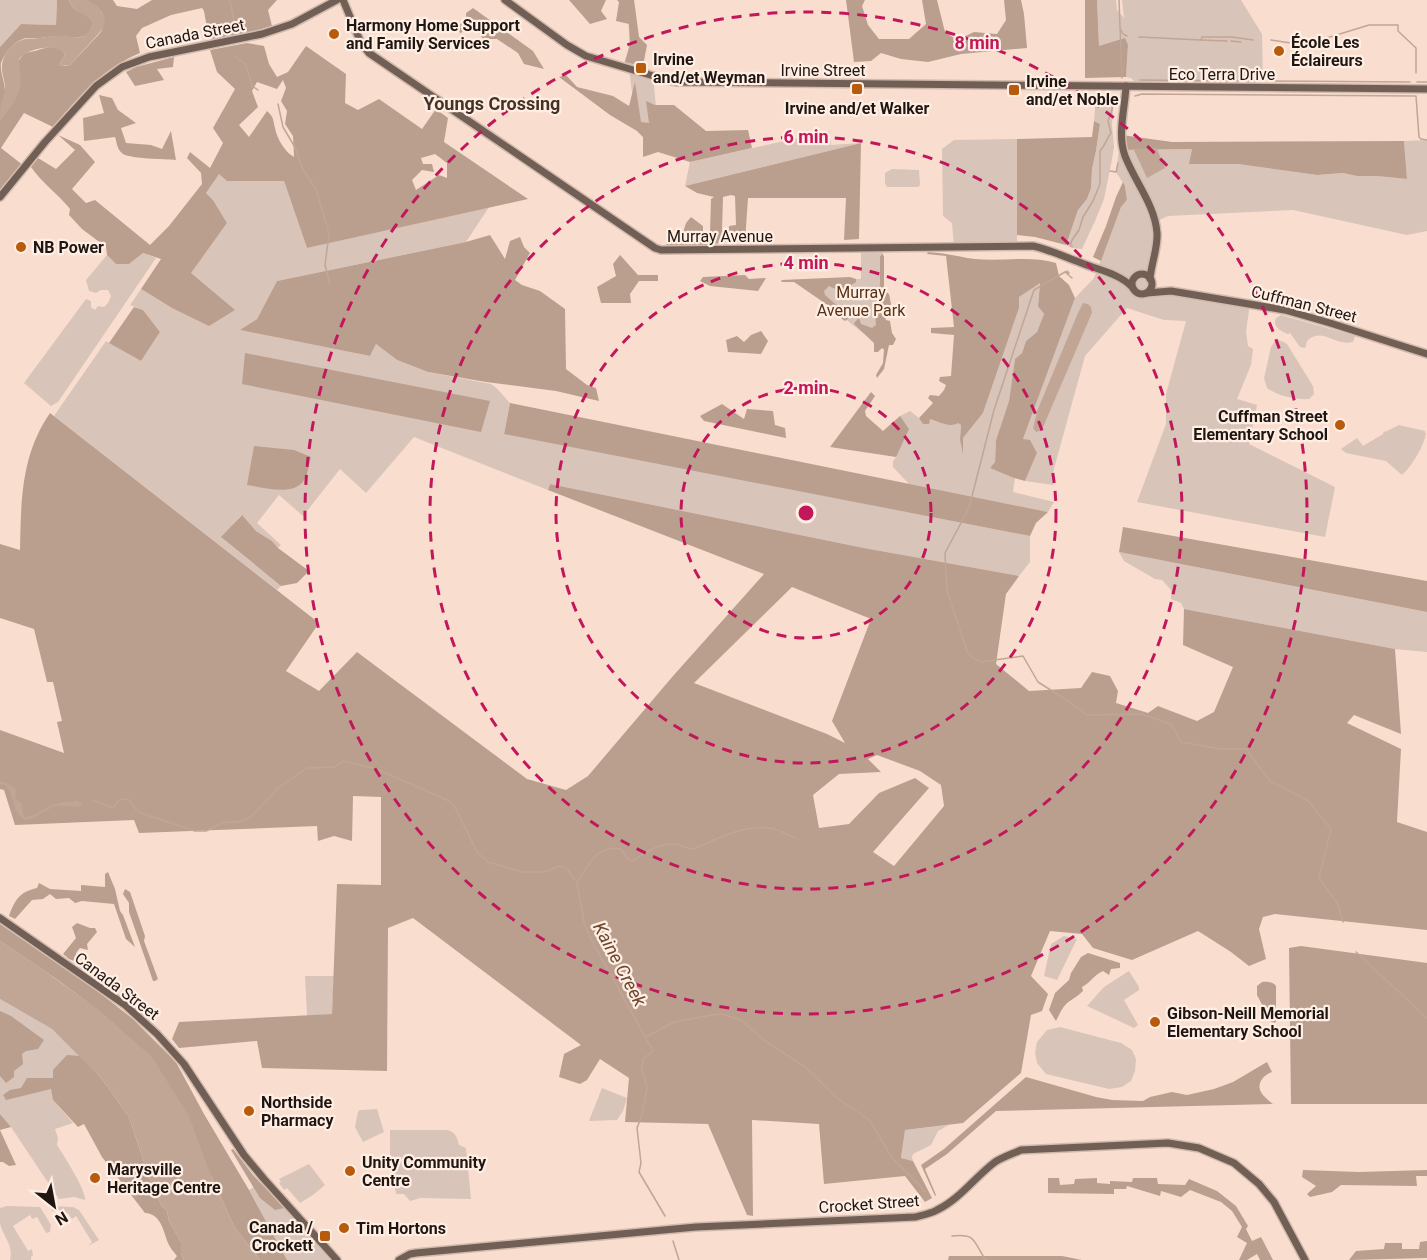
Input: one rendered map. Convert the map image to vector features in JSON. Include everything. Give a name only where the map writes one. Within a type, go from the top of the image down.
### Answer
[{"type":"street","name":"Canada Street","points":[[0,197],[38,150],[96,86],[122,67],[149,57],[262,34],[292,24],[337,0]]},
{"type":"street","name":"Murray Avenue","points":[[343,0],[361,43],[369,53],[655,248],[661,250],[1033,246],[1114,275],[1132,287]]},
{"type":"street","name":"Irvine Street","points":[[505,0],[586,56],[677,82],[1126,86]]},
{"type":"street","name":"Eco Terra Drive","points":[[1126,86],[1427,89]]},
{"type":"street","points":[[1126,86],[1122,129],[1123,146],[1155,221],[1157,235],[1151,288],[1147,293],[1138,294],[1132,287],[1133,280],[1146,270],[1154,257]]},
{"type":"street","name":"Murray Avenue","points":[[1114,275],[1138,275]]},
{"type":"street","points":[[1138,275],[1146,275],[1151,280]]},
{"type":"street","name":"Cuffman Street","points":[[1151,280],[1172,291]]},
{"type":"street","name":"Cuffman Street","points":[[1147,293],[1172,291],[1285,310],[1427,354]]},
{"type":"street","name":"Canada Street","points":[[0,918],[125,1005],[157,1034],[184,1064],[244,1155],[337,1260]]},
{"type":"street","name":"Crocket Street","points":[[399,1260],[416,1253],[696,1227],[915,1217],[931,1214],[942,1208],[993,1164],[1021,1150],[1168,1143],[1199,1148],[1234,1163],[1259,1184],[1274,1202],[1305,1260]]},
{"type":"green space","points":[[0,0],[57,0],[56,25],[21,24],[0,47]]},
{"type":"green space","points":[[617,0],[634,0],[643,73],[653,76],[659,138],[637,131],[629,69],[623,67],[630,44],[627,7]]},
{"type":"green space","points":[[1097,0],[1116,0],[1117,10],[1124,18],[1122,0],[1241,0],[1262,34],[1263,81],[1251,84],[1135,82],[1126,77],[1128,45],[1099,46]]},
{"type":"green space","points":[[1114,96],[1112,159],[1104,199],[1095,221],[1082,249],[1073,248],[1066,245],[1078,210],[1087,199],[1091,188],[1100,124],[1094,121],[1095,108],[1091,97]]},
{"type":"green space","points":[[829,131],[831,145],[861,143],[685,186],[690,162]]},
{"type":"green space","points":[[1017,139],[1017,246],[954,246],[952,223],[943,216],[942,149],[954,140]]},
{"type":"green space","points":[[1427,140],[1427,231],[1407,235],[1293,210],[1168,216],[1155,222],[1154,257],[1146,275],[1151,282],[1151,288],[1250,303],[1246,332],[1248,346],[1253,349],[1251,365],[1237,399],[1257,405],[1249,444],[1335,487],[1325,537],[1137,502],[1166,424],[1166,394],[1186,321],[1164,320],[1127,308],[1085,356],[1052,476],[1053,485],[1025,481],[1037,453],[1023,439],[1075,298],[1094,278],[1121,207],[1127,200],[1125,186],[1116,172],[1119,150],[1192,149],[1190,164],[1238,164],[1317,175],[1343,173],[1407,179],[1404,141]],"holes":[[[1092,313],[1042,430],[1033,428],[1037,411],[1077,315]]]},
{"type":"green space","points":[[892,169],[919,170],[920,185],[918,187],[887,187],[885,173]]},
{"type":"green space","points":[[219,173],[227,181],[284,181],[307,248],[489,207],[466,242],[277,281],[257,319],[241,330],[370,356],[376,344],[397,360],[428,372],[491,384],[510,403],[504,433],[1030,536],[1030,562],[1019,576],[864,548],[550,484],[548,490],[414,437],[366,493],[340,469],[303,516],[279,495],[257,523],[281,545],[278,548],[272,541],[256,531],[241,515],[222,538],[281,586],[277,590],[54,416],[106,341],[141,361],[160,332],[143,310],[130,305],[141,289],[172,308],[234,310],[190,274],[227,223],[206,193]]},
{"type":"green space","name":"Murray Avenue Park","points":[[861,248],[883,248],[884,350],[797,280],[861,279]]},
{"type":"green space","points":[[143,253],[156,258],[58,402],[51,406],[24,383],[86,299],[91,301],[91,307],[95,310],[98,306],[104,307],[108,303],[111,296],[108,290],[96,293],[89,291],[86,280],[107,255],[116,264],[129,264]]},
{"type":"green space","points":[[1040,282],[1038,305],[1044,314],[1037,332],[1026,341],[1022,353],[1015,360],[1009,401],[996,440],[995,462],[990,468],[1015,478],[1013,492],[1054,502],[1048,512],[909,484],[893,467],[896,457],[882,440],[900,416],[910,411],[924,424],[929,419],[948,424],[958,422],[961,425],[960,439],[963,438],[983,413],[1019,308],[1019,297]]},
{"type":"green space","points":[[1281,315],[1355,336],[1353,342],[1347,343],[1324,336],[1313,337],[1307,341],[1305,348],[1300,347],[1290,333],[1283,332],[1276,326],[1276,318]]},
{"type":"green space","points":[[1278,340],[1287,344],[1313,386],[1314,394],[1309,399],[1287,397],[1267,388],[1264,378],[1271,347]]},
{"type":"green space","points":[[1399,425],[1426,433],[1417,456],[1402,475],[1386,461],[1346,453],[1341,449],[1357,438],[1363,446],[1383,434],[1384,431]]},
{"type":"green space","points":[[1119,552],[1427,612],[1427,652],[1395,649],[1184,609],[1181,603],[1171,599],[1171,590],[1162,580],[1155,579],[1124,561]]},
{"type":"green space","points":[[1064,936],[1077,939],[1057,980],[1044,976],[1051,944]]},
{"type":"green space","points":[[1129,971],[1139,987],[1139,990],[1124,1000],[1138,1025],[1134,1028],[1087,1006],[1104,987]]},
{"type":"green space","points":[[305,976],[334,976],[332,1014],[307,1016]]},
{"type":"green space","points":[[0,999],[52,1029],[80,1056],[53,1078],[53,1100],[73,1123],[55,1129],[58,1138],[57,1145],[78,1181],[85,1200],[74,1197],[59,1199],[0,1114]]},
{"type":"green space","points":[[1060,1027],[1121,1043],[1132,1050],[1136,1059],[1131,1081],[1122,1087],[1109,1089],[1046,1074],[1037,1063],[1035,1053],[1037,1042],[1047,1030]]},
{"type":"green space","points":[[602,1088],[627,1098],[623,1111],[617,1120],[589,1121]]},
{"type":"green space","points":[[377,1109],[384,1132],[363,1142],[355,1127],[358,1112]]},
{"type":"green space","points":[[949,1125],[938,1131],[931,1145],[913,1154],[913,1161],[901,1158],[905,1130]]},
{"type":"green space","points":[[390,1130],[448,1130],[453,1132],[459,1145],[466,1148],[471,1199],[420,1198],[410,1201],[404,1194],[396,1194],[390,1159]]},
{"type":"green space","points":[[309,1164],[325,1185],[300,1203],[287,1188],[284,1190],[279,1179]]},
{"type":"green space","points":[[262,1182],[331,1260],[287,1260],[249,1190]]},
{"type":"green space","points":[[7,1206],[40,1207],[51,1225],[50,1232],[46,1233],[37,1217],[32,1219],[30,1215],[13,1226],[28,1251],[32,1249],[31,1260],[10,1260],[11,1250],[0,1223],[0,1208]]},
{"type":"green space","points":[[51,1206],[73,1207],[79,1210],[99,1240],[88,1246],[92,1242],[76,1216],[72,1219],[68,1213],[52,1211]]},
{"type":"shaded area","points":[[57,0],[69,0],[77,11],[88,16],[92,23],[90,30],[81,37],[27,38],[16,43],[1,63],[5,91],[17,63],[28,52],[47,48],[59,49],[65,55],[60,63],[61,66],[70,65],[101,32],[104,21],[102,13],[86,0],[113,0],[117,6],[137,9],[152,0],[277,0],[268,10],[272,26],[255,31],[213,39],[208,34],[202,8],[171,15],[142,28],[136,36],[140,53],[102,75],[53,127],[24,113],[1,148],[24,166],[0,197],[0,47],[21,24],[56,25]]},
{"type":"shaded area","points":[[69,0],[86,0],[98,7],[105,18],[101,31],[70,65],[61,66],[60,63],[65,55],[55,48],[40,48],[22,56],[19,60],[21,80],[19,92],[0,122],[5,89],[2,64],[12,46],[28,39],[56,36],[81,37],[91,29],[90,19],[74,8]]},
{"type":"shaded area","points":[[569,0],[606,0],[601,11],[607,19],[590,24]]},
{"type":"shaded area","points":[[617,0],[634,0],[639,37],[647,45],[643,66],[625,62],[630,44],[629,24],[616,21],[619,2]]},
{"type":"shaded area","points":[[846,0],[865,0],[862,6],[868,25],[879,39],[909,39],[926,24],[922,0],[937,0],[945,32],[957,40],[974,32],[997,34],[1006,20],[1004,0],[1021,0],[1027,48],[961,54],[928,62],[901,59],[881,53],[871,61],[854,62]]},
{"type":"shaded area","points":[[1085,0],[1097,0],[1099,46],[1125,38],[1128,45],[1126,77],[1085,78]]},
{"type":"shaded area","points":[[473,8],[533,51],[544,69],[524,64],[518,53],[497,39],[483,39],[473,23],[461,33],[455,30],[466,18],[466,13]]},
{"type":"shaded area","points":[[247,43],[264,46],[269,64],[277,77],[288,72],[306,46],[346,74],[345,103],[358,110],[379,99],[422,129],[436,109],[448,118],[444,142],[528,199],[307,248],[284,181],[227,181],[219,174],[206,193],[227,223],[191,273],[235,310],[209,326],[172,308],[141,289],[161,259],[143,253],[129,264],[116,264],[107,255],[106,247],[82,229],[69,215],[70,209],[31,167],[38,158],[56,169],[75,150],[58,135],[80,145],[95,162],[72,189],[86,203],[95,200],[150,245],[169,226],[202,184],[201,173],[187,158],[190,152],[210,168],[223,143],[213,128],[235,89],[217,72],[210,50]],"holes":[[[283,80],[286,88],[281,101],[287,111],[285,124],[293,136],[294,157],[282,145],[272,117],[267,111],[249,137],[239,125],[258,107],[252,91],[257,82],[277,89]],[[435,154],[447,163],[447,178],[439,175],[416,190],[412,180],[422,170],[434,172],[432,164],[423,164],[421,158]]]},
{"type":"shaded area","points":[[174,57],[173,67],[157,69],[164,80],[135,86],[126,72],[136,67]]},
{"type":"shaded area","points":[[566,75],[577,87],[613,96],[629,106],[635,82],[641,122],[649,123],[646,101],[655,105],[674,105],[706,131],[748,130],[752,148],[690,162],[658,152],[643,157],[643,137],[559,77]]},
{"type":"shaded area","points":[[99,95],[112,98],[118,110],[136,123],[121,128],[126,143],[151,145],[162,149],[171,131],[176,160],[128,156],[118,148],[115,137],[84,141],[83,118],[104,113]]},
{"type":"shaded area","points":[[1094,121],[1100,124],[1091,188],[1087,199],[1078,210],[1066,245],[1017,235],[1017,139],[1092,137]]},
{"type":"shaded area","points":[[1122,135],[1172,142],[1404,141],[1407,179],[1343,173],[1317,175],[1238,164],[1189,164],[1192,149],[1119,150]]},
{"type":"shaded area","points":[[861,143],[859,239],[844,240],[846,198],[748,198],[745,242],[731,242],[729,226],[736,225],[735,196],[731,195],[723,197],[722,230],[725,231],[726,242],[666,246],[668,239],[673,237],[681,239],[686,223],[691,217],[703,226],[703,233],[710,233],[711,199],[714,197],[697,193],[685,186]]},
{"type":"shaded area","points":[[1156,147],[1165,168],[1147,178],[1134,150]]},
{"type":"shaded area","points":[[1123,182],[1127,200],[1121,207],[1101,261],[1093,257]]},
{"type":"shaded area","points":[[490,235],[505,259],[510,241],[520,237],[524,247],[530,253],[515,280],[540,291],[565,309],[566,369],[587,385],[596,388],[599,401],[556,391],[428,372],[397,360],[376,344],[370,356],[240,330],[257,319],[277,281]]},
{"type":"shaded area","points":[[928,252],[985,260],[1036,259],[1056,263],[1059,276],[1069,285],[1075,298],[1023,439],[1030,440],[1037,453],[1025,481],[990,468],[995,462],[996,440],[1009,401],[1015,359],[1022,353],[1026,341],[1037,332],[1044,314],[1038,306],[1040,283],[1019,297],[1019,308],[983,413],[963,438],[963,454],[960,439],[961,425],[958,423],[944,424],[930,419],[929,424],[923,424],[919,418],[933,403],[928,398],[930,395],[939,396],[944,390],[946,385],[939,381],[940,377],[951,376],[954,335],[931,333],[931,328],[954,327],[946,256],[927,254]]},
{"type":"shaded area","points":[[882,254],[884,256],[884,290],[889,294],[891,304],[884,308],[885,317],[890,321],[892,333],[896,339],[893,345],[889,345],[884,369],[877,378],[876,375],[883,363],[884,349],[874,352],[874,343],[854,324],[859,318],[861,324],[872,328],[876,325],[875,313],[879,301],[877,291],[880,285],[880,257]]},
{"type":"shaded area","points":[[620,255],[638,275],[658,275],[658,281],[639,281],[630,294],[631,303],[601,303],[597,287],[616,276],[613,264]]},
{"type":"shaded area","points":[[745,275],[749,279],[766,278],[758,291],[710,286],[700,281],[703,277]]},
{"type":"shaded area","points":[[850,277],[856,279],[856,282],[842,291],[829,286],[824,291],[825,295],[848,315],[849,318],[845,321],[839,313],[794,282],[782,282],[781,280]]},
{"type":"shaded area","points":[[1083,303],[1091,307],[1092,313],[1042,430],[1036,432],[1033,428],[1037,411]]},
{"type":"shaded area","points":[[134,307],[143,310],[160,332],[141,361],[109,343]]},
{"type":"shaded area","points":[[761,331],[768,341],[761,354],[728,352],[726,340],[737,336],[744,342],[751,335]]},
{"type":"shaded area","points":[[245,353],[490,401],[481,432],[242,384]]},
{"type":"shaded area","points":[[871,392],[875,396],[865,411],[866,416],[883,431],[900,416],[909,429],[896,457],[830,447]]},
{"type":"shaded area","points":[[510,403],[1048,512],[1036,523],[1030,536],[504,434]]},
{"type":"shaded area","points":[[722,404],[744,419],[747,409],[773,411],[775,425],[785,428],[786,438],[704,421],[700,416]]},
{"type":"shaded area","points":[[50,413],[319,623],[286,671],[319,691],[357,652],[527,779],[566,790],[588,776],[764,574],[548,490],[550,484],[864,548],[1019,576],[1006,594],[996,664],[1029,691],[1081,688],[1092,672],[1110,676],[1118,691],[1116,703],[1148,713],[1158,706],[1197,721],[1214,712],[1233,667],[1183,645],[1184,609],[1395,649],[1401,734],[1354,715],[1347,723],[1401,749],[1397,822],[1427,832],[1427,930],[1275,914],[1263,917],[1259,929],[1266,959],[1249,966],[1198,931],[1132,960],[1093,948],[1082,934],[1050,931],[1031,976],[1048,994],[1042,1011],[1031,1015],[1021,1073],[963,1123],[905,1130],[901,1158],[913,1161],[932,1198],[925,1202],[905,1176],[824,1184],[819,1124],[752,1120],[753,1216],[747,1215],[708,1124],[625,1122],[629,1078],[600,1059],[587,1080],[580,1084],[559,1077],[564,1054],[581,1045],[413,918],[388,928],[387,1071],[262,1068],[257,1041],[179,1048],[172,1039],[179,1022],[332,1014],[337,884],[381,885],[381,797],[353,796],[352,841],[334,836],[318,841],[317,826],[139,833],[134,820],[15,825],[4,790],[0,789],[0,730],[64,753],[57,722],[62,721],[53,682],[47,682],[34,629],[0,618],[0,544],[20,550],[22,496],[28,462],[40,429]],"holes":[[[792,587],[871,619],[832,721],[845,743],[694,683]],[[877,755],[920,771],[941,785],[944,806],[894,866],[873,852],[929,788],[915,778],[879,793],[849,824],[819,828],[813,795],[839,774],[881,772],[868,759]]]},
{"type":"shaded area","points":[[254,446],[294,450],[311,457],[304,480],[299,485],[286,490],[247,485]]},
{"type":"shaded area","points":[[242,515],[256,531],[309,571],[297,583],[281,586],[221,537]]},
{"type":"shaded area","points":[[1123,527],[1427,581],[1427,612],[1119,552]]},
{"type":"shaded area","points":[[0,781],[16,789],[15,798],[22,804],[25,818],[52,805],[65,802],[76,800],[82,806],[57,806],[26,820],[17,812],[9,789],[0,784]]},
{"type":"shaded area","points":[[108,872],[120,911],[135,947],[126,939],[114,904],[82,901],[75,903],[69,898],[56,899],[50,894],[43,899],[32,900],[15,919],[9,916],[18,897],[37,888],[39,883],[50,889],[81,891],[81,885],[105,887],[105,874]]},
{"type":"shaded area","points":[[125,889],[130,892],[145,936],[144,941],[158,979],[155,981],[153,981],[129,912],[129,903],[123,894]]},
{"type":"shaded area","points":[[77,923],[95,928],[97,932],[87,944],[88,950],[80,948],[76,953],[77,962],[63,954],[76,938],[72,927]]},
{"type":"shaded area","points":[[0,924],[96,990],[133,1019],[177,1064],[287,1260],[260,1260],[235,1228],[211,1176],[116,1026],[74,992],[0,941]]},
{"type":"shaded area","points":[[0,941],[95,1007],[152,1057],[189,1116],[211,1176],[235,1228],[260,1260],[184,1260],[181,1253],[181,1242],[149,1177],[129,1117],[102,1079],[52,1029],[0,999]]},
{"type":"shaded area","points":[[1301,946],[1427,963],[1427,1104],[1291,1104],[1289,948]]},
{"type":"shaded area","points":[[1088,953],[1120,963],[1120,968],[1111,969],[1109,975],[1103,971],[1096,975],[1082,987],[1083,991],[1065,1005],[1056,1021],[1049,1010],[1055,993],[1069,980],[1081,957]]},
{"type":"shaded area","points":[[1262,982],[1270,982],[1276,986],[1275,1023],[1271,1022],[1257,995],[1257,986]]},
{"type":"shaded area","points":[[0,1011],[11,1016],[44,1040],[38,1049],[22,1054],[23,1064],[14,1071],[14,1077],[6,1083],[0,1076]]},
{"type":"shaded area","points":[[67,1055],[80,1056],[102,1079],[129,1117],[149,1177],[181,1242],[181,1253],[184,1260],[174,1260],[177,1256],[169,1245],[158,1220],[155,1216],[145,1213],[102,1157],[84,1124],[78,1127],[53,1100],[51,1089],[6,1100],[3,1095],[10,1090],[21,1088],[27,1078],[53,1078],[53,1070]]},
{"type":"shaded area","points":[[1267,1062],[1272,1072],[1266,1075],[1259,1086],[1263,1095],[1273,1104],[996,1111],[947,1154],[925,1169],[935,1196],[921,1165],[944,1149],[1026,1077],[1096,1097],[1143,1101],[1172,1092],[1187,1095],[1214,1089],[1233,1082]]},
{"type":"shaded area","points":[[0,1114],[11,1127],[0,1130]]},
{"type":"shaded area","points":[[0,1130],[16,1165],[9,1166],[0,1162]]},
{"type":"shaded area","points":[[233,1149],[253,1175],[284,1208],[275,1210],[260,1198],[231,1150]]},
{"type":"shaded area","points":[[1303,1170],[1359,1172],[1427,1170],[1427,1176],[1416,1176],[1417,1186],[1341,1185],[1332,1192],[1310,1197],[1307,1194],[1316,1186],[1302,1177]]},
{"type":"shaded area","points":[[1048,1178],[1059,1178],[1060,1185],[1074,1184],[1075,1179],[1097,1178],[1097,1183],[1110,1184],[1110,1181],[1132,1182],[1133,1178],[1157,1178],[1158,1184],[1185,1185],[1189,1179],[1217,1191],[1236,1206],[1248,1226],[1246,1229],[1252,1241],[1261,1237],[1273,1260],[1260,1260],[1257,1254],[1247,1260],[1239,1260],[1247,1243],[1237,1237],[1242,1227],[1232,1211],[1221,1202],[1190,1190],[1181,1197],[1161,1191],[1160,1196],[1127,1186],[1126,1189],[1114,1189],[1114,1194],[1048,1193]]},
{"type":"shaded area","points":[[1427,1241],[1427,1258],[1349,1260],[1356,1251],[1384,1249],[1385,1243],[1402,1243],[1402,1249],[1419,1249],[1420,1242]]},
{"type":"shaded area","points":[[949,1256],[1062,1256],[1082,1260],[948,1260]]},
{"type":"waterway","points":[[230,0],[234,22]]},
{"type":"waterway","points":[[1119,0],[1122,78]]},
{"type":"waterway","points":[[1271,40],[1304,45],[1369,25],[1398,25],[1398,31],[1416,48],[1416,73]]},
{"type":"waterway","points":[[1121,30],[1127,36]]},
{"type":"waterway","points":[[1139,37],[1201,40],[1202,37],[1232,37],[1253,40]]},
{"type":"waterway","points":[[1201,40],[1227,41]]},
{"type":"waterway","points":[[1231,41],[1241,42]]},
{"type":"waterway","points":[[236,57],[246,65],[252,86],[258,90]]},
{"type":"waterway","points":[[1140,80],[1252,81]]},
{"type":"waterway","points":[[1275,81],[1410,82]]},
{"type":"waterway","points":[[1417,82],[1427,82]]},
{"type":"waterway","points":[[1135,96],[1142,94],[1416,96],[1419,137],[1427,140]]},
{"type":"waterway","points":[[1070,246],[1100,184],[1100,151],[1111,133],[1108,121],[1114,96]]},
{"type":"waterway","points":[[278,104],[283,127],[296,149],[302,168],[316,189],[329,234],[325,265],[330,285]]},
{"type":"waterway","points":[[1110,171],[1116,172],[1118,163]]},
{"type":"waterway","points":[[1067,271],[1069,273],[1065,272],[1072,278]]},
{"type":"waterway","points":[[1065,272],[1034,290],[994,410],[969,508],[945,553],[947,591],[968,654],[980,662],[1023,656],[1038,682],[1087,715],[1141,714],[1171,724],[1181,742],[1221,749],[1246,749],[1270,781],[1307,800],[1331,829],[1319,878],[1338,904],[1343,922]]},
{"type":"waterway","name":"Kaine Creek","points":[[93,800],[113,808],[119,800],[128,799],[138,812],[195,831],[206,831],[224,822],[238,822],[251,817],[279,787],[307,768],[335,767],[343,761],[377,769],[449,801],[456,809],[477,852],[488,862],[522,872],[544,872],[560,866],[566,868],[577,882],[584,922],[592,941],[653,1051],[643,1059],[642,1070],[647,1088],[637,1128],[641,1163],[639,1172],[665,1216]]},
{"type":"waterway","points":[[578,882],[594,857],[613,848],[621,849],[628,859],[633,861],[666,844],[693,849],[750,828],[772,829],[795,838]]},
{"type":"waterway","points":[[1356,952],[1427,1018]]},
{"type":"waterway","points":[[646,1037],[674,1022],[712,1015],[722,1014],[741,1020],[764,1040],[805,1067],[836,1097],[869,1120],[892,1158],[926,1192]]},
{"type":"waterway","points":[[952,1236],[970,1237],[987,1260]]},
{"type":"waterway","name":"Kaine Creek","points":[[673,1241],[679,1260]]},
{"type":"place","name":"Harmony Home Support and Family Services","points":[[334,34]]},
{"type":"place","name":"École Les Éclaireurs","points":[[1279,51]]},
{"type":"place","name":"Irvine and/et Weyman","points":[[641,68]]},
{"type":"place","name":"Irvine and/et Walker","points":[[857,89]]},
{"type":"place","name":"Irvine and/et Noble","points":[[1014,90]]},
{"type":"place","name":"NB Power","points":[[21,247]]},
{"type":"place","name":"Cuffman Street Elementary School","points":[[1340,425]]},
{"type":"place","name":"Gibson-Neill Memorial Elementary School","points":[[1155,1022]]},
{"type":"place","name":"Northside Pharmacy","points":[[249,1111]]},
{"type":"place","name":"Unity Community Centre","points":[[350,1171]]},
{"type":"place","name":"Marysville Heritage Centre","points":[[95,1178]]},
{"type":"place","name":"Tim Hortons","points":[[344,1228]]},
{"type":"place","name":"Canada / Crockett","points":[[325,1236]]},
{"type":"district","name":"Youngs Crossing","points":[[492,103]]}]
